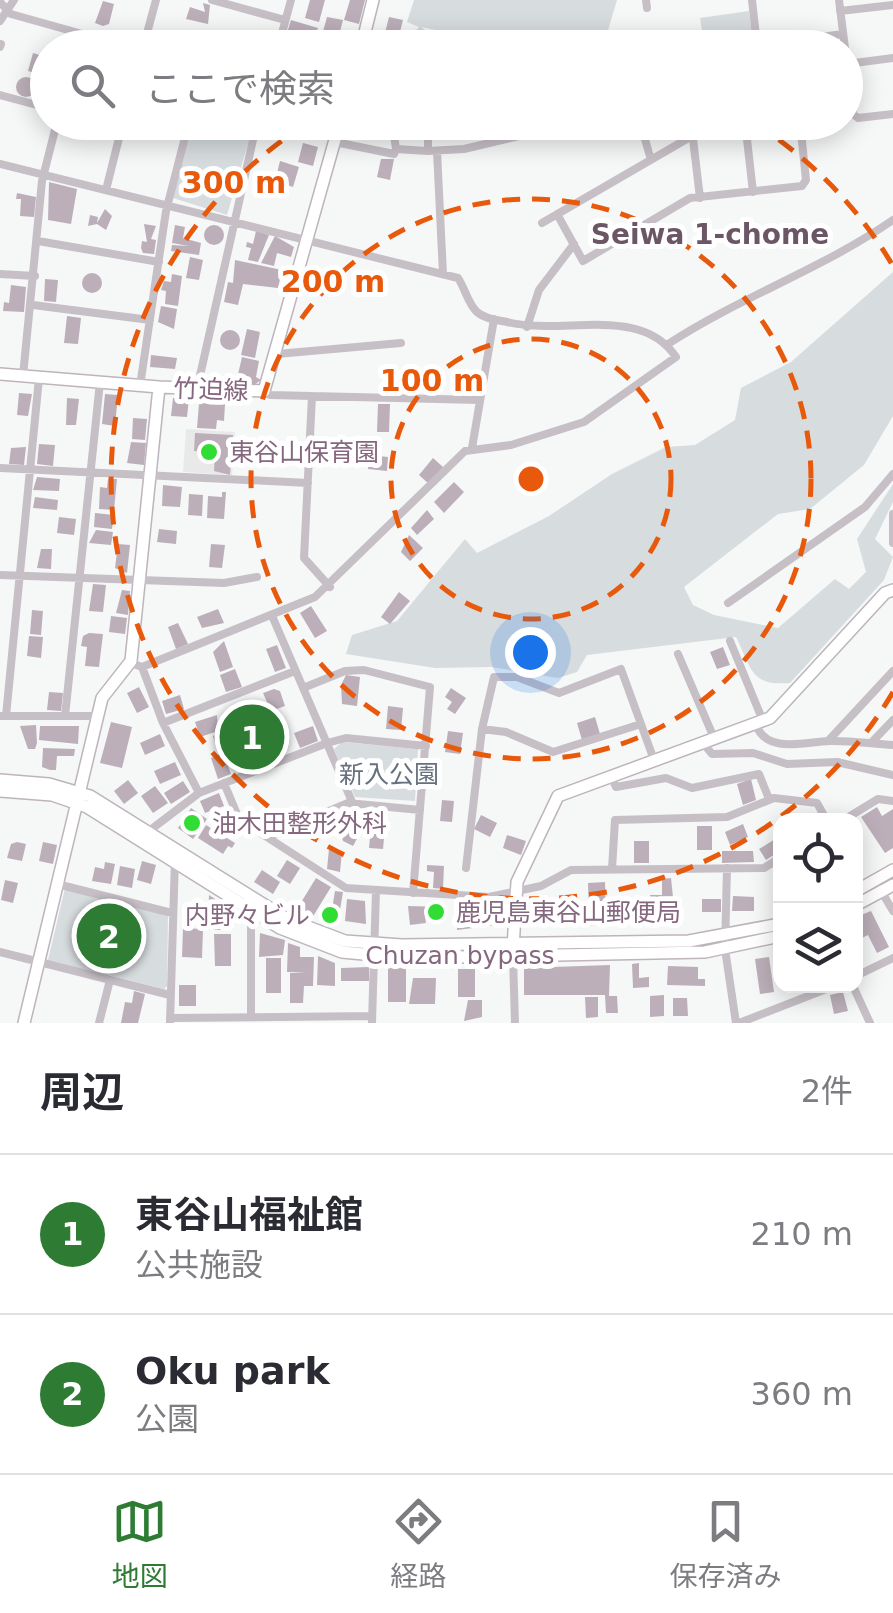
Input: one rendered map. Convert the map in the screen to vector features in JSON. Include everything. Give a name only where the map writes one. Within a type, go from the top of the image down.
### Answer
[{"type":"street","points":[[0,21],[14,0]]},
{"type":"street","points":[[148,30],[156,0]]},
{"type":"street","points":[[212,0],[238,4],[285,20]]},
{"type":"street","points":[[282,30],[291,0]]},
{"type":"street","points":[[365,30],[373,0]]},
{"type":"street","points":[[752,0],[755,30]]},
{"type":"street","points":[[839,0],[843,30]]},
{"type":"street","points":[[0,2],[7,12],[70,30]]},
{"type":"street","points":[[840,11],[893,5]]},
{"type":"street","points":[[863,62],[893,58]]},
{"type":"street","points":[[0,95],[30,103]]},
{"type":"street","points":[[863,117],[893,114]]},
{"type":"street","points":[[23,376],[33,306],[43,174],[52,140]]},
{"type":"street","points":[[106,190],[118,140]]},
{"type":"street","points":[[140,386],[168,205],[184,140]]},
{"type":"street","points":[[196,389],[253,140]]},
{"type":"street","points":[[335,142],[394,154],[395,140]]},
{"type":"street","points":[[431,140],[443,274]]},
{"type":"street","points":[[396,148],[464,149],[502,140]]},
{"type":"street","points":[[645,140],[650,160]]},
{"type":"street","points":[[542,223],[685,140]]},
{"type":"street","points":[[693,140],[700,198]]},
{"type":"street","points":[[747,140],[754,192]]},
{"type":"street","points":[[557,214],[583,261],[690,198],[802,186],[806,180],[802,140]]},
{"type":"street","name":"竹迫線","points":[[0,374],[159,388],[264,390],[335,142]]},
{"type":"street","points":[[0,164],[443,274],[461,280],[473,309],[494,319],[527,327],[629,324],[668,344],[676,357],[602,413],[511,445],[472,448]]},
{"type":"street","points":[[668,344],[714,314],[866,241],[893,220]]},
{"type":"street","points":[[38,241],[159,262]]},
{"type":"street","points":[[527,327],[539,290],[574,244]]},
{"type":"street","points":[[0,274],[35,276]]},
{"type":"street","points":[[33,306],[150,320]]},
{"type":"street","points":[[24,1023],[102,697],[136,665],[273,618],[330,587],[472,448],[494,319]]},
{"type":"street","points":[[277,354],[401,343]]},
{"type":"street","points":[[39,378],[3,716],[98,716]]},
{"type":"street","points":[[65,716],[100,382]]},
{"type":"street","points":[[159,388],[139,579],[136,665],[198,793]]},
{"type":"street","points":[[264,390],[270,395],[479,400]]},
{"type":"street","points":[[312,396],[304,558],[330,587]]},
{"type":"street","points":[[0,468],[308,483]]},
{"type":"street","points":[[728,603],[865,507],[893,474]]},
{"type":"street","points":[[893,514],[893,544]]},
{"type":"street","points":[[0,575],[224,583],[257,577]]},
{"type":"street","points":[[514,1023],[514,892],[558,796],[760,723],[779,711],[892,589]]},
{"type":"street","points":[[273,618],[353,804]]},
{"type":"street","points":[[730,641],[762,736],[786,745],[828,741],[893,745]]},
{"type":"street","points":[[678,654],[712,754],[753,753],[787,764],[836,762],[893,775]]},
{"type":"street","points":[[466,868],[482,729],[494,678],[518,677],[558,693],[621,669],[654,760]]},
{"type":"street","points":[[303,688],[345,670],[377,672],[427,684],[431,693],[413,893]]},
{"type":"street","points":[[162,723],[295,671]]},
{"type":"street","points":[[828,741],[893,671]]},
{"type":"street","points":[[871,744],[893,720]]},
{"type":"street","points":[[482,729],[506,732],[554,752],[641,724]]},
{"type":"street","points":[[144,834],[198,793],[326,743],[346,738],[426,746]]},
{"type":"street","points":[[610,775],[616,787],[666,778],[692,788],[759,774],[769,799]]},
{"type":"street","name":"Chuzan bypass","points":[[0,790],[30,781],[79,798],[144,834],[252,905],[371,950],[513,950],[725,943],[773,937]]},
{"type":"street","points":[[224,783],[239,820],[346,888],[471,898],[541,886],[570,870],[764,868],[773,862]]},
{"type":"street","points":[[612,870],[615,820],[727,817],[769,799],[816,803],[822,813]]},
{"type":"street","points":[[854,813],[878,799],[893,800]]},
{"type":"street","points":[[266,837],[353,804],[420,810]]},
{"type":"street","points":[[175,855],[170,1021],[372,1019],[371,950],[376,890]]},
{"type":"street","points":[[727,868],[725,943],[737,1023],[816,993]]},
{"type":"street","points":[[859,903],[883,885],[893,870]]},
{"type":"street","points":[[57,884],[172,913]]},
{"type":"street","points":[[883,885],[893,911]]},
{"type":"street","points":[[251,1018],[252,905]]},
{"type":"street","name":"Chuzan bypass","points":[[725,943],[773,926]]},
{"type":"street","points":[[0,952],[170,995]]},
{"type":"street","points":[[863,973],[893,958]]},
{"type":"street","points":[[100,1023],[110,980]]},
{"type":"street","points":[[855,993],[870,1023]]},
{"type":"shaded area","name":"東谷山保育園","points":[[186,429],[235,432],[232,475],[183,472]]},
{"type":"green space","points":[[414,0],[617,0],[608,30],[417,30],[419,27],[407,22]]},
{"type":"green space","points":[[749,11],[751,30],[702,30],[700,18]]},
{"type":"green space","points":[[188,140],[249,140],[227,215],[173,198]]},
{"type":"green space","points":[[893,272],[893,416],[864,465],[810,509],[778,514],[684,587],[693,605],[714,615],[778,628],[835,579],[849,589],[866,572],[857,539],[893,484],[893,502],[875,539],[893,557],[884,580],[790,683],[767,682],[754,673],[736,637],[587,655],[577,672],[558,678],[491,667],[435,668],[346,654],[352,635],[397,621],[465,539],[477,553],[549,516],[612,474],[666,447],[695,445],[735,420],[741,388],[791,362]]},
{"type":"green space","name":"新入公園","points":[[342,742],[418,749],[415,801],[355,797],[334,749]]},
{"type":"green space","points":[[65,888],[168,916],[167,986],[164,989],[48,960]]},
{"type":"building","points":[[310,0],[325,0],[319,22],[305,18]]},
{"type":"building","points":[[350,0],[365,0],[359,24],[344,20]]},
{"type":"building","points":[[103,1],[114,4],[109,24],[103,26],[95,23]]},
{"type":"building","points":[[203,3],[210,5],[208,24],[186,19],[190,7],[205,12]]},
{"type":"building","points":[[327,17],[343,20],[340,30],[323,30]]},
{"type":"building","points":[[389,17],[403,20],[400,30],[386,30]]},
{"type":"building","points":[[291,20],[318,28],[317,30],[288,30]]},
{"type":"building","points":[[26,77],[30,78],[30,96],[26,97],[16,87]]},
{"type":"building","points":[[303,143],[318,147],[313,166],[298,162]]},
{"type":"building","points":[[381,159],[394,159],[390,180],[377,177]]},
{"type":"building","points":[[280,161],[299,167],[293,187],[275,181]]},
{"type":"building","points":[[49,182],[77,189],[71,224],[48,220]]},
{"type":"building","points":[[17,193],[36,197],[34,217],[20,216],[21,199],[16,199]]},
{"type":"building","points":[[105,209],[112,216],[106,230],[97,224],[88,226],[90,215],[98,217],[97,223]]},
{"type":"building","points":[[144,224],[156,226],[151,239],[156,240],[154,254],[143,253],[141,248],[142,241],[147,242]]},
{"type":"building","points":[[175,225],[185,227],[183,238],[201,243],[199,255],[171,251],[172,245],[189,246],[172,243]]},
{"type":"building","points":[[214,225],[224,235],[214,245],[204,235]]},
{"type":"building","points":[[256,231],[269,235],[258,262],[248,260],[251,248],[246,247],[247,242],[253,244]]},
{"type":"building","points":[[275,236],[294,247],[291,257],[277,253],[274,266],[261,263]]},
{"type":"building","points":[[190,257],[203,260],[199,280],[186,278]]},
{"type":"building","points":[[235,260],[282,270],[278,288],[243,284],[238,305],[224,302],[228,282],[233,283]]},
{"type":"building","points":[[92,273],[102,283],[92,293],[82,283]]},
{"type":"building","points":[[172,274],[182,276],[178,306],[165,304],[166,291],[161,290],[164,281],[171,282]]},
{"type":"building","points":[[45,279],[58,280],[56,302],[44,301]]},
{"type":"building","points":[[11,285],[26,287],[24,312],[3,311],[4,302],[9,303]]},
{"type":"building","points":[[161,306],[177,309],[174,329],[158,322]]},
{"type":"building","points":[[67,316],[81,318],[78,344],[64,343]]},
{"type":"building","points":[[247,329],[260,332],[255,358],[241,355]]},
{"type":"building","points":[[230,330],[240,340],[230,350],[220,340]]},
{"type":"building","points":[[151,355],[177,358],[175,369],[150,367]]},
{"type":"building","points":[[242,357],[259,361],[256,377],[261,380],[254,385],[236,383]]},
{"type":"building","points":[[19,393],[32,394],[28,416],[17,415]]},
{"type":"building","points":[[105,394],[118,395],[115,426],[102,424]]},
{"type":"building","points":[[67,398],[79,399],[76,425],[66,425]]},
{"type":"building","points":[[173,398],[189,399],[187,417],[171,416]]},
{"type":"building","points":[[199,403],[225,404],[224,421],[217,420],[216,429],[197,428]]},
{"type":"building","points":[[378,404],[390,404],[389,432],[377,432]]},
{"type":"building","points":[[133,418],[147,419],[145,440],[132,439]]},
{"type":"building","points":[[195,433],[233,435],[230,475],[214,471],[215,452],[194,451]]},
{"type":"building","points":[[346,441],[364,442],[363,458],[345,457]]},
{"type":"building","points":[[131,442],[146,443],[144,465],[127,463]]},
{"type":"building","points":[[39,444],[55,445],[53,466],[37,464]]},
{"type":"building","points":[[26,447],[24,465],[9,464],[11,448]]},
{"type":"building","points":[[369,455],[388,457],[387,471],[368,469]]},
{"type":"building","points":[[433,458],[443,467],[429,484],[419,475]]},
{"type":"building","points":[[37,477],[60,479],[59,491],[33,490]]},
{"type":"building","points":[[108,479],[117,479],[114,510],[99,509],[100,487],[107,488]]},
{"type":"building","points":[[454,482],[464,492],[444,513],[434,502]]},
{"type":"building","points":[[163,485],[182,487],[180,507],[162,506]]},
{"type":"building","points":[[222,492],[226,492],[224,519],[207,518],[208,496],[222,497]]},
{"type":"building","points":[[189,494],[203,495],[202,516],[188,515]]},
{"type":"building","points":[[35,497],[58,500],[57,510],[33,508]]},
{"type":"building","points":[[427,510],[434,519],[417,535],[411,528]]},
{"type":"building","points":[[95,513],[114,515],[112,529],[94,527]]},
{"type":"building","points":[[59,517],[76,519],[74,535],[57,533]]},
{"type":"building","points":[[159,529],[177,531],[176,544],[157,542]]},
{"type":"building","points":[[96,530],[113,532],[111,545],[89,543]]},
{"type":"building","points":[[409,535],[423,548],[410,561],[401,552]]},
{"type":"building","points":[[118,544],[130,545],[127,573],[115,568]]},
{"type":"building","points":[[211,544],[225,545],[222,568],[209,567]]},
{"type":"building","points":[[41,549],[52,549],[51,569],[37,568]]},
{"type":"building","points":[[93,584],[106,585],[103,612],[89,611]]},
{"type":"building","points":[[122,590],[130,591],[128,615],[116,613]]},
{"type":"building","points":[[399,592],[410,601],[390,624],[381,617]]},
{"type":"building","points":[[311,606],[327,631],[315,638],[300,613]]},
{"type":"building","points":[[218,609],[224,623],[202,628],[197,617]]},
{"type":"building","points":[[32,610],[43,611],[41,635],[30,634]]},
{"type":"building","points":[[111,616],[127,618],[125,634],[109,632]]},
{"type":"building","points":[[178,623],[188,644],[176,649],[168,627]]},
{"type":"building","points":[[103,634],[99,667],[85,666],[87,647],[81,646],[83,636]]},
{"type":"building","points":[[29,636],[43,637],[41,658],[27,656]]},
{"type":"building","points":[[224,641],[233,667],[220,672],[213,652]]},
{"type":"building","points":[[277,645],[286,668],[275,672],[266,649]]},
{"type":"building","points":[[723,647],[730,665],[717,669],[710,652]]},
{"type":"building","points":[[235,669],[242,687],[226,692],[220,675]]},
{"type":"building","points":[[346,675],[360,677],[357,706],[342,704],[341,685]]},
{"type":"building","points":[[139,687],[149,707],[137,713],[127,693]]},
{"type":"building","points":[[451,688],[466,698],[455,714],[447,709],[452,702],[445,697]]},
{"type":"building","points":[[280,691],[285,706],[271,711],[263,693]]},
{"type":"building","points":[[49,692],[63,693],[61,711],[47,710]]},
{"type":"building","points":[[180,695],[184,709],[166,714],[162,701]]},
{"type":"building","points":[[388,706],[403,708],[401,730],[386,729]]},
{"type":"building","points":[[217,715],[218,731],[200,737],[195,722]]},
{"type":"building","points":[[595,717],[600,734],[582,740],[577,723]]},
{"type":"building","points":[[255,718],[268,750],[257,755],[254,748],[246,751],[236,726]]},
{"type":"building","points":[[111,722],[132,727],[122,768],[100,763]]},
{"type":"building","points":[[36,725],[35,749],[28,749],[20,726]]},
{"type":"building","points":[[40,726],[79,726],[78,744],[39,740]]},
{"type":"building","points":[[313,726],[318,741],[300,748],[294,733]]},
{"type":"building","points":[[231,730],[235,741],[218,751],[213,736]]},
{"type":"building","points":[[448,731],[463,733],[460,754],[445,752]]},
{"type":"building","points":[[160,734],[165,746],[145,755],[140,743]]},
{"type":"building","points":[[43,748],[75,749],[74,756],[57,756],[56,770],[50,770],[42,767]]},
{"type":"building","points":[[223,753],[231,774],[218,779],[211,758]]},
{"type":"building","points":[[175,762],[181,775],[160,784],[154,771]]},
{"type":"building","points":[[751,779],[756,800],[743,805],[737,784]]},
{"type":"building","points":[[128,780],[138,793],[124,804],[114,791]]},
{"type":"building","points":[[183,781],[190,792],[171,804],[164,793]]},
{"type":"building","points":[[155,786],[168,803],[153,813],[141,796]]},
{"type":"building","points":[[219,793],[224,806],[205,813],[200,801]]},
{"type":"building","points":[[442,800],[454,801],[452,822],[440,821]]},
{"type":"building","points":[[877,807],[882,816],[893,809],[893,848],[885,853],[863,816]]},
{"type":"building","name":"油木田整形外科","points":[[191,808],[207,819],[193,839],[178,828]]},
{"type":"building","points":[[349,810],[361,815],[356,828],[361,831],[353,846],[343,841],[338,822]]},
{"type":"building","points":[[481,815],[497,823],[490,837],[474,829]]},
{"type":"building","points":[[743,824],[748,837],[730,845],[725,832]]},
{"type":"building","points":[[206,825],[235,843],[232,848],[228,846],[223,854],[198,838]]},
{"type":"building","points":[[371,826],[385,828],[383,849],[369,848]]},
{"type":"building","points":[[697,826],[712,826],[712,850],[697,850]]},
{"type":"building","points":[[507,835],[526,841],[521,855],[503,848]]},
{"type":"building","points":[[773,840],[773,856],[766,860],[759,849]]},
{"type":"building","points":[[634,841],[649,841],[649,863],[634,863]]},
{"type":"building","points":[[43,842],[57,845],[53,864],[39,861]]},
{"type":"building","points":[[11,844],[26,844],[22,861],[7,858]]},
{"type":"building","points":[[329,849],[342,851],[340,872],[327,869]]},
{"type":"building","points":[[722,851],[753,851],[754,862],[722,863]]},
{"type":"building","points":[[287,860],[300,868],[290,884],[277,876]]},
{"type":"building","points":[[142,861],[156,865],[151,884],[137,880]]},
{"type":"building","points":[[105,862],[115,864],[111,884],[92,881],[95,867],[104,869]]},
{"type":"building","points":[[427,865],[444,866],[443,889],[433,888],[434,872],[427,871]]},
{"type":"building","points":[[120,866],[135,869],[132,888],[117,885]]},
{"type":"building","points":[[262,870],[280,882],[273,894],[254,882]]},
{"type":"building","points":[[316,878],[331,887],[312,918],[297,909]]},
{"type":"building","points":[[671,878],[676,926],[651,926],[650,895],[662,895],[662,879]]},
{"type":"building","points":[[5,880],[18,883],[13,903],[1,900]]},
{"type":"building","points":[[605,882],[606,912],[589,913],[588,883]]},
{"type":"building","points":[[335,891],[343,892],[338,922],[320,919],[322,908],[332,909]]},
{"type":"building","points":[[209,895],[223,904],[222,930],[208,930]]},
{"type":"building","points":[[733,896],[754,897],[754,911],[732,911]]},
{"type":"building","points":[[347,899],[365,901],[366,924],[345,921]]},
{"type":"building","points":[[702,899],[721,899],[721,912],[702,912]]},
{"type":"building","points":[[457,903],[482,903],[482,910],[504,910],[505,924],[457,930]]},
{"type":"building","points":[[408,906],[446,907],[446,916],[425,917],[426,923],[410,925]]},
{"type":"building","points":[[871,911],[889,947],[877,953],[868,935],[863,938],[863,914]]},
{"type":"building","points":[[571,915],[596,915],[596,926],[571,926]]},
{"type":"building","points":[[183,928],[203,929],[202,958],[182,957]]},
{"type":"building","points":[[260,933],[285,940],[283,955],[259,957]]},
{"type":"building","points":[[214,934],[231,934],[231,966],[215,966]]},
{"type":"building","points":[[288,943],[300,947],[300,957],[314,957],[313,986],[304,986],[303,1003],[290,1003],[290,973],[306,972],[287,972]]},
{"type":"building","points":[[318,956],[335,963],[335,986],[317,985]]},
{"type":"building","points":[[769,957],[773,992],[760,994],[755,959]]},
{"type":"building","points":[[266,958],[281,958],[281,993],[266,993]]},
{"type":"building","points":[[639,963],[639,978],[649,977],[649,987],[633,988],[632,964]]},
{"type":"building","points":[[610,965],[609,996],[617,996],[618,1013],[606,1013],[605,995],[524,995],[524,968]]},
{"type":"building","points":[[388,966],[406,966],[406,1002],[388,1002]]},
{"type":"building","points":[[668,966],[698,967],[698,979],[705,979],[705,986],[667,985]]},
{"type":"building","points":[[369,967],[369,981],[341,981],[341,968]]},
{"type":"building","points":[[458,969],[475,969],[475,997],[458,997]]},
{"type":"building","points":[[413,978],[436,978],[435,1004],[409,1004]]},
{"type":"building","points":[[179,985],[196,985],[196,1006],[179,1006]]},
{"type":"building","points":[[134,991],[145,994],[138,1023],[121,1023],[125,1002],[132,1003]]},
{"type":"building","points":[[843,993],[848,1011],[834,1014],[830,995]]},
{"type":"building","points":[[664,995],[664,1016],[650,1017],[650,996]]},
{"type":"building","points":[[585,997],[598,997],[598,1017],[586,1018]]},
{"type":"building","points":[[673,998],[687,998],[688,1016],[673,1016]]},
{"type":"building","points":[[468,1000],[482,1000],[482,1017],[464,1021]]},
{"type":"place","name":"東谷山保育園","points":[[209,452]]},
{"type":"place","name":"東谷山福祉館","points":[[252,737]]},
{"type":"place","name":"油木田整形外科","points":[[192,823]]},
{"type":"place","name":"鹿児島東谷山郵便局","points":[[436,912]]},
{"type":"place","name":"内野々ビル","points":[[330,915]]},
{"type":"place","name":"Oku park","points":[[109,936]]},
{"type":"district","name":"Seiwa 1-chome","points":[[710,234]]}]
